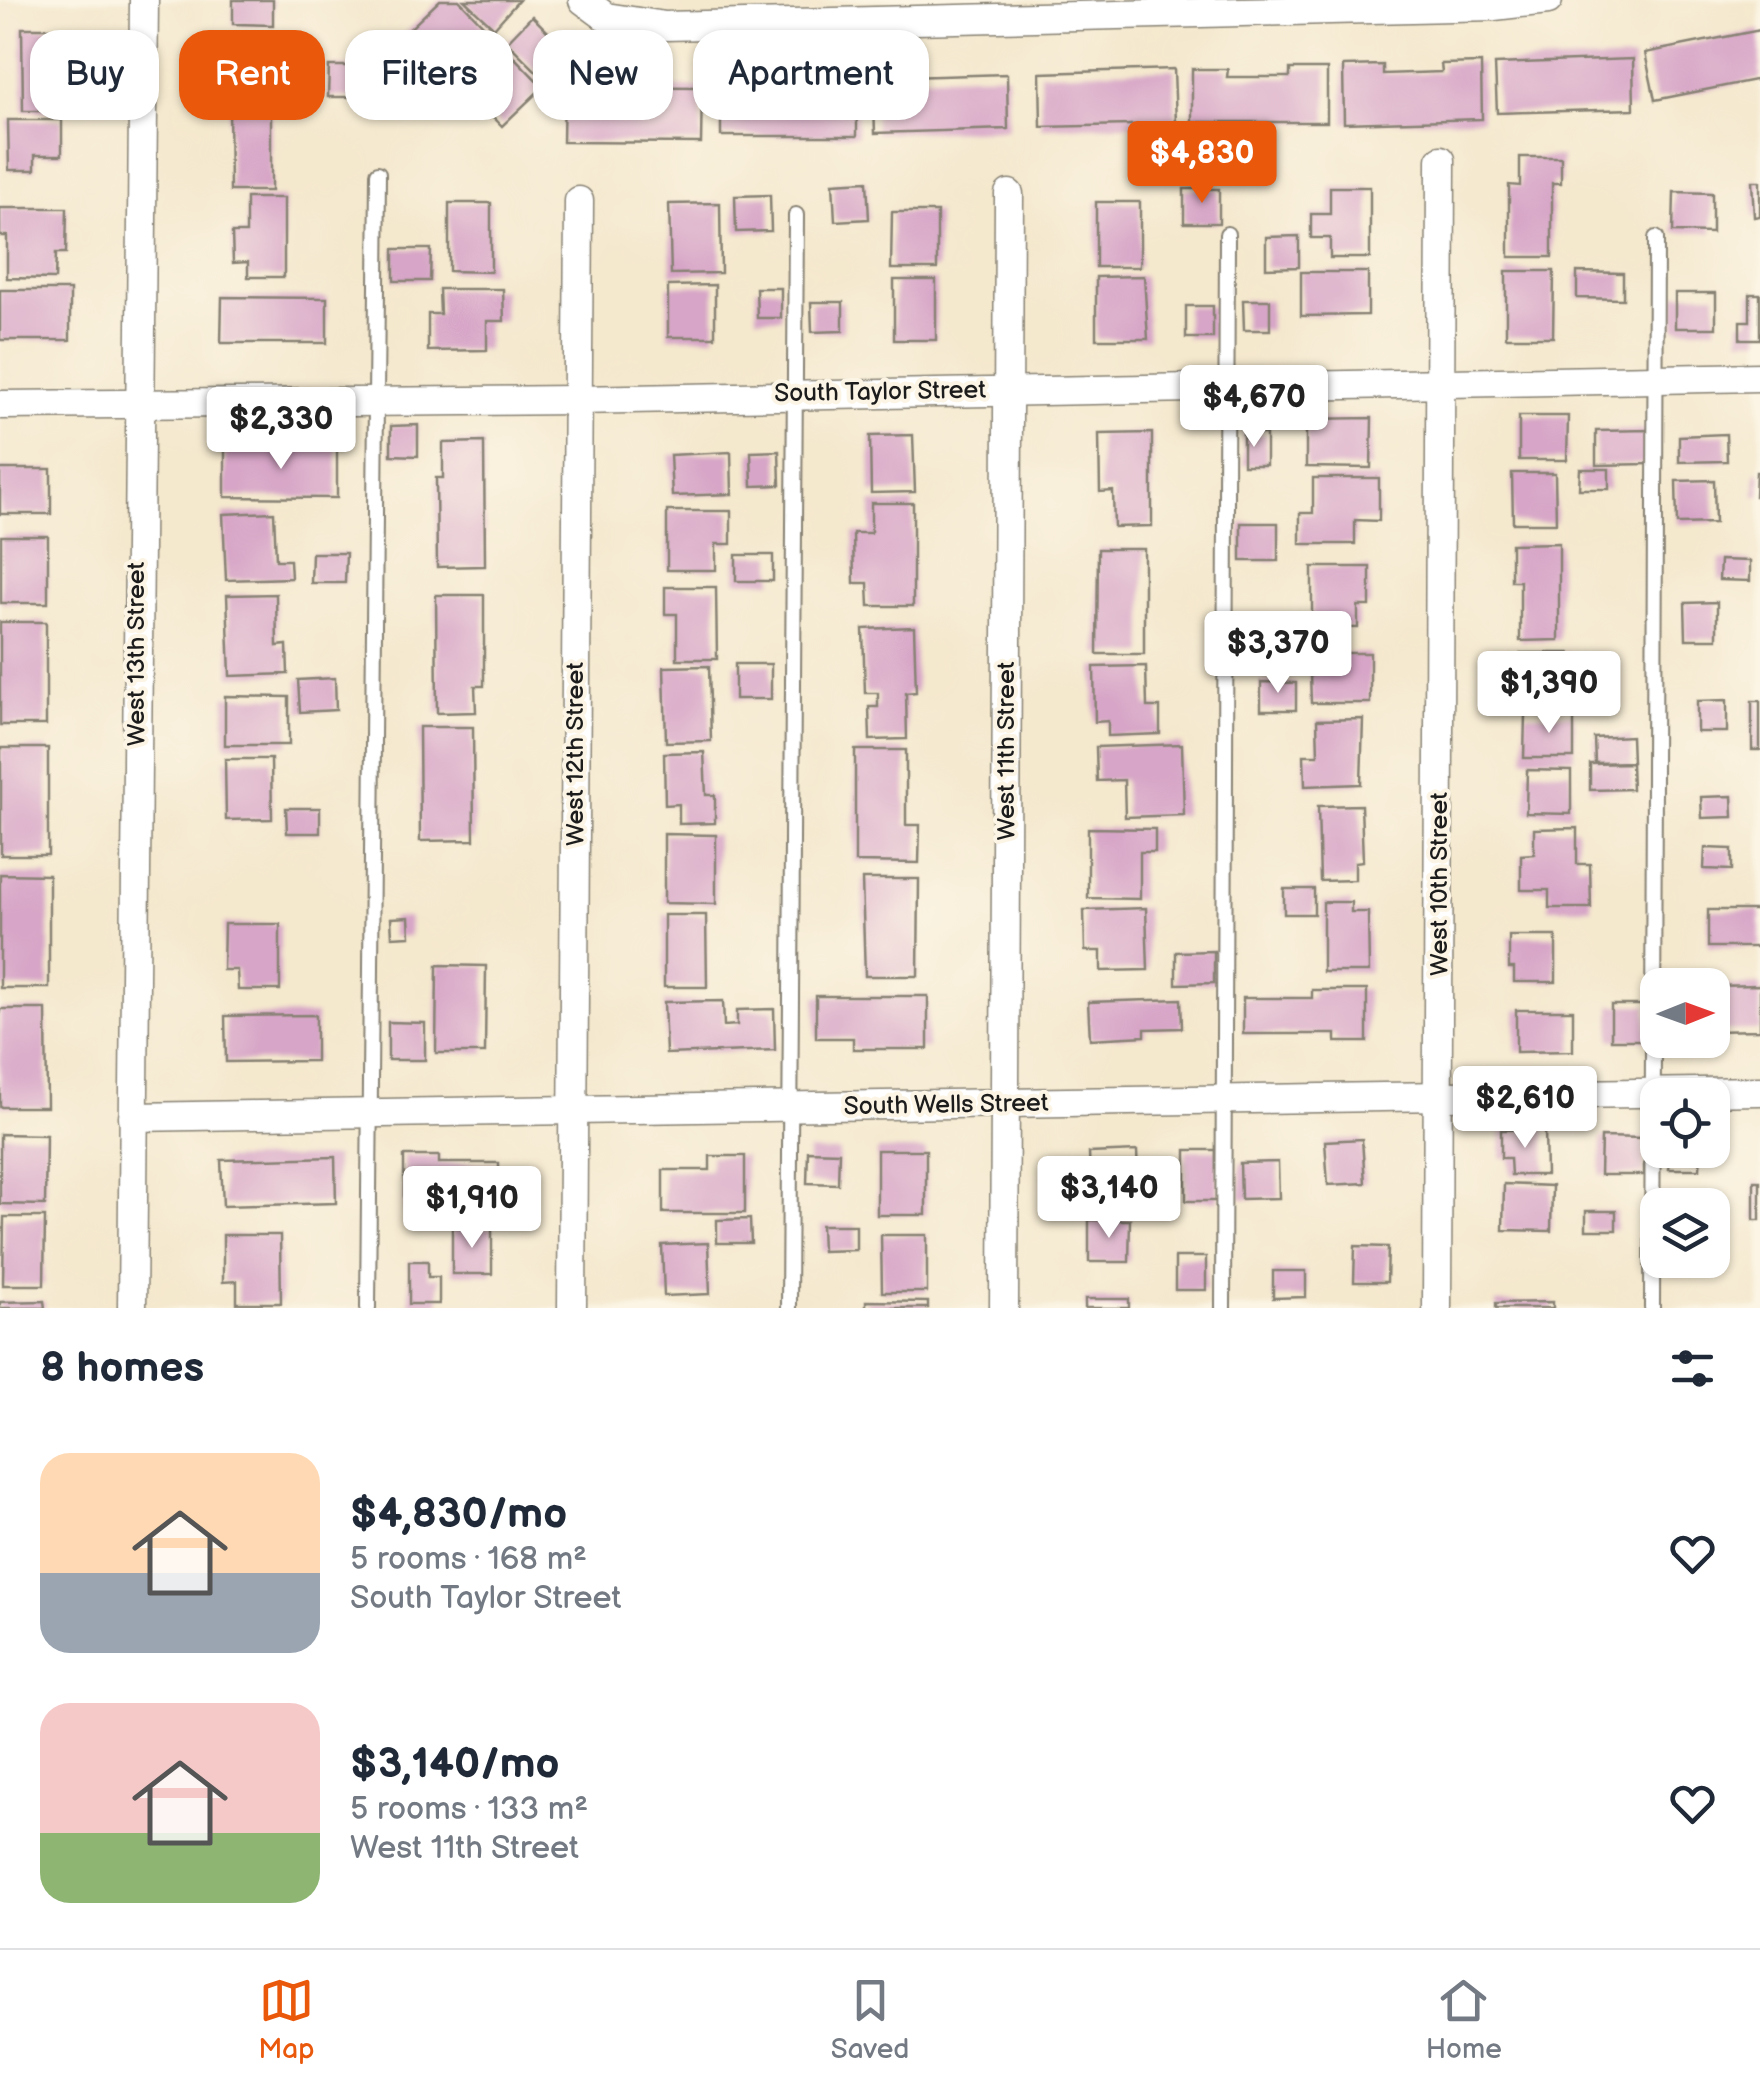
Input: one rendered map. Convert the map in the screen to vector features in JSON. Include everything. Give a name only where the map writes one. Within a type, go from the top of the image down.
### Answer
[{"type":"street","name":"West 13th Street","points":[[132,1308],[144,0]]},
{"type":"street","points":[[583,0],[606,18],[665,26],[1494,6],[1548,0]]},
{"type":"street","name":"West 10th Street","points":[[1437,1308],[1441,160]]},
{"type":"street","name":"West 11th Street","points":[[1004,1308],[1009,194]]},
{"type":"street","name":"West 12th Street","points":[[572,1308],[579,201]]},
{"type":"street","name":"South Taylor Street","points":[[0,405],[576,400],[1760,377]]},
{"type":"street","name":"South Wells Street","points":[[1730,1092],[1760,1091]]},
{"type":"street","name":"South Wells Street","points":[[133,1117],[1640,1093]]},
{"type":"lane","points":[[368,1308],[378,172]]},
{"type":"lane","points":[[789,1308],[796,215]]},
{"type":"lane","points":[[1223,1308],[1228,234]]},
{"type":"lane","points":[[1653,1078],[1656,238]]},
{"type":"lane","points":[[1652,1308],[1653,1168]]},
{"type":"building","points":[[233,0],[273,0],[273,25],[233,24]]},
{"type":"building","points":[[440,0],[459,0],[488,30],[409,30]]},
{"type":"building","points":[[464,0],[519,0],[494,28]]},
{"type":"building","points":[[532,16],[546,30],[533,30],[533,68],[513,48],[513,36]]},
{"type":"building","points":[[22,28],[64,28],[30,30],[30,111],[23,111]]},
{"type":"building","points":[[1760,30],[1760,79],[1655,100],[1645,53]]},
{"type":"building","points":[[513,56],[533,77],[533,97],[513,116]]},
{"type":"building","points":[[1633,59],[1634,109],[1497,113],[1495,64]]},
{"type":"building","points":[[1481,63],[1482,119],[1344,123],[1343,66],[1383,65],[1383,74],[1442,72],[1441,64]]},
{"type":"building","points":[[329,66],[345,66],[345,97],[328,97]]},
{"type":"building","points":[[1174,69],[1176,124],[1041,127],[1040,73]]},
{"type":"building","points":[[1192,69],[1228,69],[1227,77],[1290,77],[1290,69],[1327,69],[1327,122],[1192,122]]},
{"type":"building","points":[[1007,74],[1008,129],[875,133],[875,120],[929,120],[929,76]]},
{"type":"building","points":[[673,87],[693,87],[693,120],[701,120],[701,143],[563,142],[563,120],[673,120]]},
{"type":"building","points":[[8,120],[62,120],[62,155],[35,155],[35,170],[9,170]]},
{"type":"building","points":[[229,120],[271,120],[271,191],[230,191]]},
{"type":"building","points":[[721,120],[857,120],[857,136],[721,136]]},
{"type":"building","points":[[1520,157],[1561,157],[1561,183],[1552,183],[1552,257],[1509,257],[1509,185],[1520,186]]},
{"type":"building","points":[[867,181],[869,219],[835,221],[833,183]]},
{"type":"building","points":[[1752,181],[1760,181],[1760,216],[1754,217]]},
{"type":"building","points":[[1330,187],[1370,187],[1370,258],[1330,258],[1330,238],[1311,238],[1311,214],[1330,214]]},
{"type":"building","points":[[1184,189],[1219,189],[1219,223],[1184,223]]},
{"type":"building","points":[[1674,192],[1712,193],[1712,233],[1673,232]]},
{"type":"building","points":[[770,195],[771,231],[736,232],[735,196]]},
{"type":"building","points":[[246,198],[284,198],[284,277],[248,277],[248,262],[233,263],[232,233],[246,233]]},
{"type":"building","points":[[1096,202],[1140,202],[1140,267],[1096,267]]},
{"type":"building","points":[[449,203],[491,203],[491,272],[449,271]]},
{"type":"building","points":[[720,203],[721,273],[671,274],[669,204]]},
{"type":"building","points":[[0,208],[67,208],[66,253],[56,253],[55,279],[7,278],[7,236],[0,236]]},
{"type":"building","points":[[892,212],[937,212],[937,269],[891,269]]},
{"type":"building","points":[[1299,236],[1299,267],[1266,268],[1266,237]]},
{"type":"building","points":[[394,249],[431,249],[430,281],[394,281]]},
{"type":"building","points":[[1506,271],[1554,271],[1553,337],[1506,337]]},
{"type":"building","points":[[1301,272],[1368,272],[1368,315],[1301,316]]},
{"type":"building","points":[[1577,272],[1623,273],[1623,299],[1577,298]]},
{"type":"building","points":[[1144,276],[1148,339],[1096,339],[1096,277]]},
{"type":"building","points":[[894,280],[936,280],[936,340],[894,340]]},
{"type":"building","points":[[715,285],[715,337],[668,337],[668,286]]},
{"type":"building","points":[[756,288],[781,288],[781,318],[757,318]]},
{"type":"building","points":[[439,289],[503,289],[504,321],[487,321],[487,350],[428,351],[428,314],[440,314]]},
{"type":"building","points":[[0,290],[70,290],[70,340],[0,340]]},
{"type":"building","points":[[1675,293],[1716,293],[1716,328],[1675,328]]},
{"type":"building","points":[[1750,294],[1760,294],[1760,339],[1740,339],[1740,321],[1750,321]]},
{"type":"building","points":[[222,297],[327,298],[327,343],[221,343]]},
{"type":"building","points":[[1243,300],[1270,300],[1270,330],[1244,330]]},
{"type":"building","points":[[811,302],[843,302],[843,331],[812,332]]},
{"type":"building","points":[[1186,306],[1213,306],[1213,338],[1186,338]]},
{"type":"building","points":[[1519,416],[1568,416],[1567,460],[1519,460]]},
{"type":"building","points":[[1372,418],[1371,468],[1306,467],[1306,419]]},
{"type":"building","points":[[418,425],[418,456],[391,455],[391,426]]},
{"type":"building","points":[[1650,430],[1650,464],[1596,465],[1596,431]]},
{"type":"building","points":[[1152,433],[1152,526],[1114,527],[1113,491],[1100,492],[1099,434]]},
{"type":"building","points":[[1243,434],[1266,434],[1266,465],[1243,465]]},
{"type":"building","points":[[1726,434],[1727,461],[1679,462],[1679,436]]},
{"type":"building","points":[[913,435],[915,492],[871,493],[870,436]]},
{"type":"building","points":[[484,442],[485,566],[437,567],[436,478],[443,478],[443,443]]},
{"type":"building","points":[[225,447],[337,448],[337,498],[225,497]]},
{"type":"building","points":[[779,451],[780,485],[752,486],[751,452]]},
{"type":"building","points":[[731,452],[732,494],[672,496],[670,455]]},
{"type":"building","points":[[0,469],[51,469],[51,514],[0,514]]},
{"type":"building","points":[[1580,469],[1609,469],[1609,489],[1579,489]]},
{"type":"building","points":[[1756,472],[1760,472],[1760,496],[1755,496]]},
{"type":"building","points":[[1512,473],[1555,473],[1556,523],[1513,523]]},
{"type":"building","points":[[1313,478],[1379,478],[1379,521],[1355,520],[1355,544],[1300,544],[1300,513],[1313,513]]},
{"type":"building","points":[[1714,480],[1715,523],[1677,524],[1676,481]]},
{"type":"building","points":[[871,503],[913,503],[913,606],[869,606],[868,583],[854,583],[853,533],[871,533]]},
{"type":"building","points":[[667,511],[731,511],[731,544],[716,544],[716,570],[667,570]]},
{"type":"building","points":[[274,512],[276,560],[290,560],[291,578],[226,580],[223,514]]},
{"type":"building","points":[[1241,523],[1278,523],[1278,561],[1241,561]]},
{"type":"building","points":[[1,536],[48,536],[48,603],[1,603]]},
{"type":"building","points":[[1559,543],[1559,640],[1520,641],[1520,581],[1511,581],[1511,544]]},
{"type":"building","points":[[1098,549],[1144,549],[1144,654],[1097,654]]},
{"type":"building","points":[[312,553],[346,553],[345,583],[311,583]]},
{"type":"building","points":[[736,555],[773,555],[773,581],[736,581]]},
{"type":"building","points":[[1720,560],[1750,561],[1750,581],[1719,580]]},
{"type":"building","points":[[1312,567],[1370,567],[1370,606],[1358,606],[1358,628],[1312,627]]},
{"type":"building","points":[[665,587],[716,587],[717,659],[677,659],[677,614],[665,614]]},
{"type":"building","points":[[276,594],[277,646],[287,645],[288,674],[230,676],[227,595]]},
{"type":"building","points":[[436,595],[484,595],[484,686],[475,686],[476,712],[437,713]]},
{"type":"building","points":[[1717,602],[1717,639],[1686,639],[1685,603]]},
{"type":"building","points":[[1273,618],[1301,619],[1301,640],[1272,640]]},
{"type":"building","points":[[0,622],[46,622],[46,725],[0,725]]},
{"type":"building","points":[[914,627],[916,692],[906,693],[907,739],[870,740],[869,707],[878,707],[878,693],[865,693],[863,629]]},
{"type":"building","points":[[1321,653],[1370,653],[1370,703],[1311,703],[1310,673],[1321,673]]},
{"type":"building","points":[[1521,653],[1570,653],[1570,699],[1528,699],[1528,680],[1520,679]]},
{"type":"building","points":[[735,664],[771,664],[771,699],[735,699]]},
{"type":"building","points":[[709,666],[711,741],[666,742],[664,667]]},
{"type":"building","points":[[1146,666],[1147,707],[1160,707],[1160,734],[1108,736],[1108,721],[1095,722],[1094,667]]},
{"type":"building","points":[[335,678],[336,710],[300,712],[298,680]]},
{"type":"building","points":[[1261,682],[1296,683],[1296,710],[1261,710]]},
{"type":"building","points":[[225,696],[289,697],[289,745],[225,745]]},
{"type":"building","points":[[1727,700],[1727,732],[1697,732],[1697,701]]},
{"type":"building","points":[[1752,701],[1760,701],[1760,750],[1752,750]]},
{"type":"building","points":[[1525,714],[1574,714],[1574,758],[1524,758]]},
{"type":"building","points":[[1363,719],[1361,784],[1305,786],[1304,755],[1318,755],[1317,720]]},
{"type":"building","points":[[419,727],[473,727],[474,840],[420,841]]},
{"type":"building","points":[[1631,736],[1632,762],[1595,763],[1594,738]]},
{"type":"building","points":[[1182,744],[1184,815],[1125,817],[1124,780],[1097,781],[1096,747]]},
{"type":"building","points":[[1,748],[48,748],[48,855],[1,855]]},
{"type":"building","points":[[855,750],[906,750],[906,825],[920,825],[919,863],[855,862]]},
{"type":"building","points":[[704,752],[706,795],[715,795],[715,823],[679,824],[679,804],[665,805],[664,753]]},
{"type":"building","points":[[225,759],[271,759],[272,819],[226,820]]},
{"type":"building","points":[[1631,763],[1632,789],[1590,790],[1590,764]]},
{"type":"building","points":[[1527,770],[1571,771],[1571,814],[1526,813]]},
{"type":"building","points":[[1732,796],[1733,817],[1702,818],[1701,797]]},
{"type":"building","points":[[1361,805],[1363,861],[1355,862],[1355,880],[1320,881],[1318,806]]},
{"type":"building","points":[[286,808],[320,808],[320,833],[287,833]]},
{"type":"building","points":[[1088,828],[1155,829],[1155,852],[1140,852],[1140,899],[1088,898]]},
{"type":"building","points":[[1577,828],[1577,864],[1590,864],[1591,908],[1549,908],[1549,890],[1521,890],[1521,855],[1534,854],[1534,829]]},
{"type":"building","points":[[664,834],[716,835],[716,904],[664,903]]},
{"type":"building","points":[[1705,848],[1732,849],[1732,870],[1704,869]]},
{"type":"building","points":[[0,874],[49,875],[49,988],[0,988]]},
{"type":"building","points":[[862,879],[919,879],[918,976],[865,976]]},
{"type":"building","points":[[1284,889],[1314,889],[1314,914],[1284,914]]},
{"type":"building","points":[[1323,902],[1351,902],[1351,912],[1368,912],[1369,972],[1323,972]]},
{"type":"building","points":[[1146,908],[1148,970],[1101,971],[1101,951],[1085,951],[1084,910]]},
{"type":"building","points":[[1708,910],[1760,910],[1760,947],[1708,947]]},
{"type":"building","points":[[664,915],[706,915],[707,987],[664,987]]},
{"type":"building","points":[[409,917],[410,936],[392,937],[391,918]]},
{"type":"building","points":[[224,924],[280,924],[280,990],[238,990],[237,970],[223,970]]},
{"type":"building","points":[[1509,936],[1556,936],[1556,982],[1514,982],[1514,968],[1509,968]]},
{"type":"building","points":[[1214,951],[1214,983],[1176,984],[1176,952]]},
{"type":"building","points":[[437,965],[486,966],[485,1053],[436,1053]]},
{"type":"building","points":[[1760,985],[1760,1030],[1730,1031],[1730,986]]},
{"type":"building","points":[[1312,990],[1367,990],[1367,1042],[1336,1042],[1336,1034],[1243,1034],[1243,998],[1312,998]]},
{"type":"building","points":[[816,996],[928,996],[928,1049],[853,1049],[853,1038],[816,1038]]},
{"type":"building","points":[[1181,999],[1182,1028],[1145,1029],[1145,1036],[1090,1039],[1088,1002]]},
{"type":"building","points":[[723,1001],[724,1026],[737,1025],[737,1010],[774,1009],[775,1050],[666,1054],[664,1002]]},
{"type":"building","points":[[1611,1005],[1640,1005],[1640,1040],[1611,1040]]},
{"type":"building","points":[[0,1009],[46,1009],[47,1107],[0,1107]]},
{"type":"building","points":[[1516,1010],[1573,1010],[1573,1051],[1516,1052]]},
{"type":"building","points":[[316,1015],[316,1061],[226,1062],[225,1016]]},
{"type":"building","points":[[388,1022],[425,1023],[425,1060],[388,1060]]},
{"type":"building","points":[[1545,1129],[1546,1175],[1511,1175],[1510,1158],[1501,1158],[1501,1130]]},
{"type":"building","points":[[0,1134],[46,1135],[45,1205],[0,1204]]},
{"type":"building","points":[[1601,1137],[1640,1138],[1640,1168],[1644,1168],[1644,1175],[1600,1175]]},
{"type":"building","points":[[1362,1139],[1365,1183],[1328,1185],[1325,1141]]},
{"type":"building","points":[[877,1150],[926,1150],[926,1215],[877,1215]]},
{"type":"building","points":[[1186,1150],[1218,1150],[1218,1201],[1186,1201]]},
{"type":"building","points":[[808,1151],[839,1152],[838,1184],[807,1183]]},
{"type":"building","points":[[1137,1151],[1139,1203],[1091,1205],[1089,1153]]},
{"type":"building","points":[[404,1156],[439,1156],[439,1163],[499,1163],[499,1214],[404,1214]]},
{"type":"building","points":[[710,1156],[745,1156],[745,1213],[663,1213],[663,1170],[710,1170]]},
{"type":"building","points":[[335,1157],[336,1203],[223,1206],[221,1160]]},
{"type":"building","points":[[1278,1162],[1279,1198],[1241,1199],[1240,1163]]},
{"type":"building","points":[[1754,1181],[1760,1181],[1760,1220],[1754,1220]]},
{"type":"building","points":[[1504,1184],[1552,1186],[1551,1231],[1503,1230]]},
{"type":"building","points":[[1586,1211],[1616,1211],[1616,1230],[1586,1230]]},
{"type":"building","points":[[4,1217],[45,1217],[44,1285],[3,1285]]},
{"type":"building","points":[[750,1219],[751,1243],[717,1243],[717,1220]]},
{"type":"building","points":[[1089,1220],[1130,1220],[1129,1262],[1089,1262]]},
{"type":"building","points":[[821,1225],[856,1225],[856,1250],[822,1251]]},
{"type":"building","points":[[452,1227],[492,1228],[492,1274],[452,1274]]},
{"type":"building","points":[[223,1235],[280,1235],[281,1303],[237,1303],[237,1281],[223,1282]]},
{"type":"building","points":[[881,1235],[927,1235],[927,1292],[882,1292]]},
{"type":"building","points":[[708,1243],[710,1294],[664,1296],[662,1245]]},
{"type":"building","points":[[1355,1246],[1388,1247],[1387,1282],[1354,1282]]},
{"type":"building","points":[[1175,1257],[1206,1257],[1206,1290],[1175,1290]]},
{"type":"building","points":[[409,1261],[428,1261],[428,1277],[439,1277],[439,1304],[409,1304]]},
{"type":"building","points":[[1273,1271],[1306,1271],[1306,1297],[1273,1298]]},
{"type":"building","points":[[1085,1299],[1129,1299],[1129,1308],[1085,1308]]},
{"type":"building","points":[[44,1301],[45,1308],[0,1308],[0,1302]]},
{"type":"building","points":[[866,1301],[928,1302],[928,1308],[866,1308]]},
{"type":"building","points":[[1553,1302],[1553,1308],[1496,1308],[1496,1303]]}]
